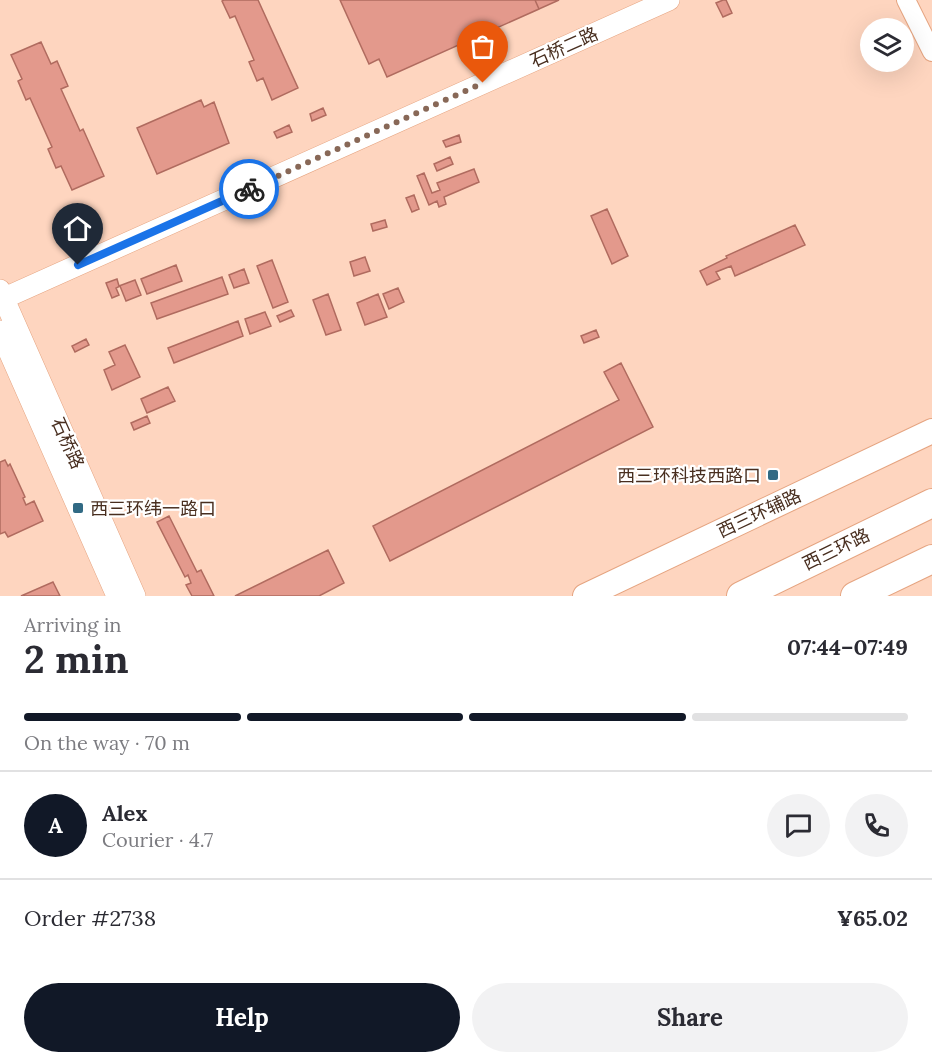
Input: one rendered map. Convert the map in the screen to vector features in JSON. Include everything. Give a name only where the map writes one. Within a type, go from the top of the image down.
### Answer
[{"type":"highway","name":"西三环路","points":[[741,596],[932,503]]},
{"type":"highway","points":[[855,596],[932,559]]},
{"type":"main road","name":"西三环辅路","points":[[585,596],[932,431]]},
{"type":"street","name":"石桥二路","points":[[1,296],[669,0]]},
{"type":"street","points":[[906,0],[932,52]]},
{"type":"street","name":"石桥路","points":[[1,296],[135,596]]},
{"type":"street","name":"石桥路","points":[[0,331],[117,596]]},
{"type":"building","points":[[258,0],[298,88],[272,100],[263,78],[257,81],[249,62],[254,60],[235,16],[230,18],[222,1]]},
{"type":"building","points":[[340,0],[535,0],[539,9],[387,77],[379,59],[369,64]]},
{"type":"building","points":[[535,0],[559,0],[539,9]]},
{"type":"building","points":[[726,0],[732,13],[723,17],[716,3]]},
{"type":"building","points":[[41,42],[51,64],[57,61],[68,86],[61,89],[80,131],[83,129],[104,176],[72,190],[61,166],[56,168],[48,149],[52,147],[30,98],[26,100],[18,81],[22,79],[11,55]]},
{"type":"building","points":[[201,100],[204,107],[214,102],[229,143],[157,174],[137,128]]},
{"type":"building","points":[[323,108],[326,115],[312,121],[310,114]]},
{"type":"building","points":[[289,125],[292,132],[277,138],[274,132]]},
{"type":"building","points":[[459,135],[461,142],[446,147],[443,141]]},
{"type":"building","points":[[450,157],[453,164],[437,171],[434,164]]},
{"type":"building","points":[[474,169],[479,182],[444,197],[446,204],[439,207],[437,201],[429,205],[417,176],[424,173],[432,193],[440,190],[437,183]]},
{"type":"building","points":[[414,195],[419,209],[412,212],[406,198]]},
{"type":"building","points":[[607,209],[628,256],[612,264],[591,216]]},
{"type":"building","points":[[385,220],[387,227],[373,231],[371,224]]},
{"type":"building","points":[[795,225],[805,245],[735,276],[731,266],[716,272],[720,279],[707,285],[700,271],[727,258],[726,256]]},
{"type":"building","points":[[365,257],[370,271],[354,276],[350,262]]},
{"type":"building","points":[[272,260],[288,302],[273,308],[257,266]]},
{"type":"building","points":[[176,265],[182,281],[147,294],[141,279]]},
{"type":"building","points":[[244,269],[249,283],[234,288],[229,275]]},
{"type":"building","points":[[222,277],[228,294],[157,319],[151,303]]},
{"type":"building","points":[[117,279],[119,286],[135,280],[141,295],[126,301],[120,286],[116,288],[119,295],[112,298],[106,283]]},
{"type":"building","points":[[398,288],[404,302],[389,309],[383,294]]},
{"type":"building","points":[[328,294],[341,330],[326,335],[313,300]]},
{"type":"building","points":[[378,294],[387,317],[365,325],[357,303]]},
{"type":"building","points":[[291,310],[294,316],[280,322],[277,316]]},
{"type":"building","points":[[265,312],[271,326],[250,334],[245,319]]},
{"type":"building","points":[[238,321],[243,336],[174,363],[168,348]]},
{"type":"building","points":[[596,330],[599,337],[584,343],[581,336]]},
{"type":"building","points":[[86,339],[89,345],[75,352],[72,346]]},
{"type":"building","points":[[125,345],[140,377],[112,390],[104,370],[115,365],[109,352]]},
{"type":"building","points":[[621,363],[653,427],[390,561],[373,526],[619,400],[604,372]]},
{"type":"building","points":[[168,387],[175,401],[147,413],[141,399]]},
{"type":"building","points":[[147,416],[150,423],[134,430],[131,423]]},
{"type":"building","points":[[5,460],[8,466],[10,464],[25,497],[23,498],[26,505],[34,501],[43,521],[8,537],[5,532],[0,534],[0,462]]},
{"type":"building","points":[[169,516],[197,572],[201,570],[214,596],[192,596],[186,585],[191,583],[188,575],[185,577],[157,522]]},
{"type":"building","points":[[328,550],[344,583],[319,596],[235,596]]},
{"type":"building","points":[[53,582],[60,596],[21,596]]},
{"type":"way so far","points":[[249,189],[483,83]]},
{"type":"place","name":"西三环科技西路口","points":[[773,475]]},
{"type":"place","name":"西三环纬一路口","points":[[78,508]]},
{"type":"route","points":[[78,265],[249,189]]}]
